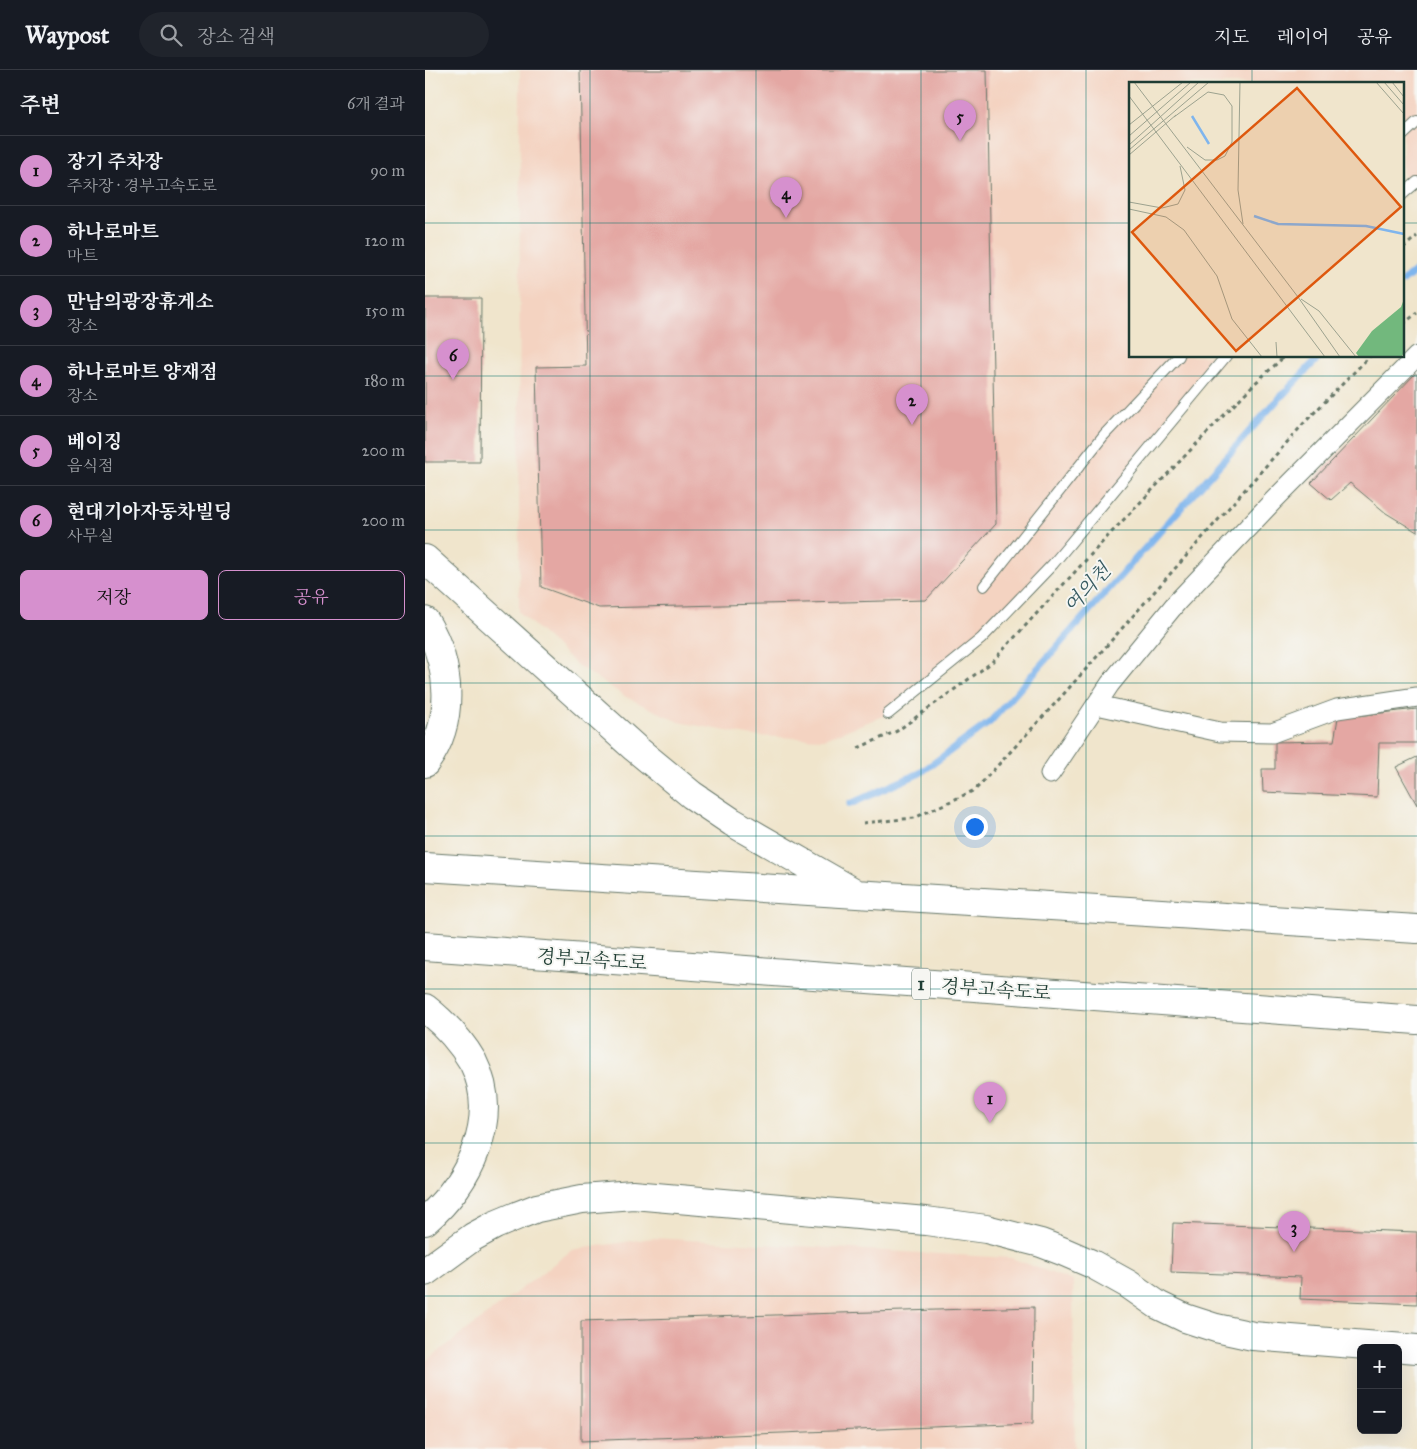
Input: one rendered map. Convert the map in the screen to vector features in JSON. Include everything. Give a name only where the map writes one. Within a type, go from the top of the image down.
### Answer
[{"type":"highway","points":[[425,559],[635,748],[692,795],[732,822],[858,894]]},
{"type":"highway","points":[[425,621],[440,654],[446,694],[446,707],[438,742],[425,763]]},
{"type":"highway","points":[[425,867],[1417,929]]},
{"type":"highway","name":"경부고속도로","points":[[425,946],[1417,1020]]},
{"type":"highway","points":[[425,1008],[446,1026],[465,1050],[479,1077],[483,1104],[480,1135],[468,1169],[449,1197],[425,1221]]},
{"type":"highway","points":[[425,1272],[473,1237],[495,1225],[528,1212],[582,1199],[633,1195],[926,1221],[986,1229],[1041,1243],[1093,1264],[1172,1312],[1216,1328],[1253,1336],[1417,1349]]},
{"type":"street","points":[[1050,774],[1110,684],[1177,602],[1273,501],[1417,356]]},
{"type":"street","points":[[1097,704],[1220,732],[1272,733],[1337,709],[1417,697]]},
{"type":"lane","points":[[1404,134],[1417,122]]},
{"type":"lane","points":[[1404,193],[1417,182]]},
{"type":"lane","points":[[984,586],[1104,435],[1177,358]]},
{"type":"lane","points":[[888,714],[981,639],[1047,571],[1224,358]]},
{"type":"path","points":[[1404,247],[1417,236]]},
{"type":"path","points":[[1404,323],[1417,313]]},
{"type":"path","points":[[858,748],[897,731],[991,663],[1109,535],[1253,385],[1283,358]]},
{"type":"path","points":[[863,822],[913,818],[975,790],[1062,696],[1304,423],[1368,358]]},
{"type":"shaded area","points":[[520,70],[1417,70],[1417,182],[1404,193],[1404,82],[1129,82],[1129,358],[1224,358],[1053,564],[981,639],[888,714],[824,739],[753,736],[679,722],[626,697],[578,666],[519,612]]},
{"type":"shaded area","points":[[652,1238],[1011,1258],[1073,1281],[1075,1449],[425,1449],[425,1362],[572,1250]]},
{"type":"building","points":[[580,70],[987,70],[996,524],[926,600],[599,608],[541,587],[536,367],[586,366]]},
{"type":"building","points":[[425,298],[481,298],[480,462],[425,462]]},
{"type":"building","points":[[1417,374],[1417,532],[1386,513],[1350,483],[1331,500],[1311,483]]},
{"type":"building","points":[[1417,709],[1417,743],[1379,743],[1377,797],[1263,792],[1262,769],[1275,769],[1275,742],[1334,741],[1338,718]]},
{"type":"building","points":[[1417,757],[1417,805],[1396,767]]},
{"type":"building","points":[[1173,1223],[1417,1232],[1417,1304],[1300,1299],[1301,1277],[1171,1272]]},
{"type":"building","points":[[1034,1307],[1033,1423],[581,1441],[581,1321]]},
{"type":"waterway","name":"여의천","points":[[1404,280],[1417,270]]},
{"type":"waterway","name":"여의천","points":[[850,804],[920,773],[990,722],[1272,406],[1318,358]]},
{"type":"place","name":"베이징","points":[[960,141]]},
{"type":"place","name":"하나로마트 양재점","points":[[786,218]]},
{"type":"place","name":"현대기아자동차빌딩","points":[[453,380]]},
{"type":"place","name":"하나로마트","points":[[912,425]]},
{"type":"place","name":"장기 주차장","points":[[990,1123]]},
{"type":"place","name":"만남의광장휴게소","points":[[1294,1252]]}]
